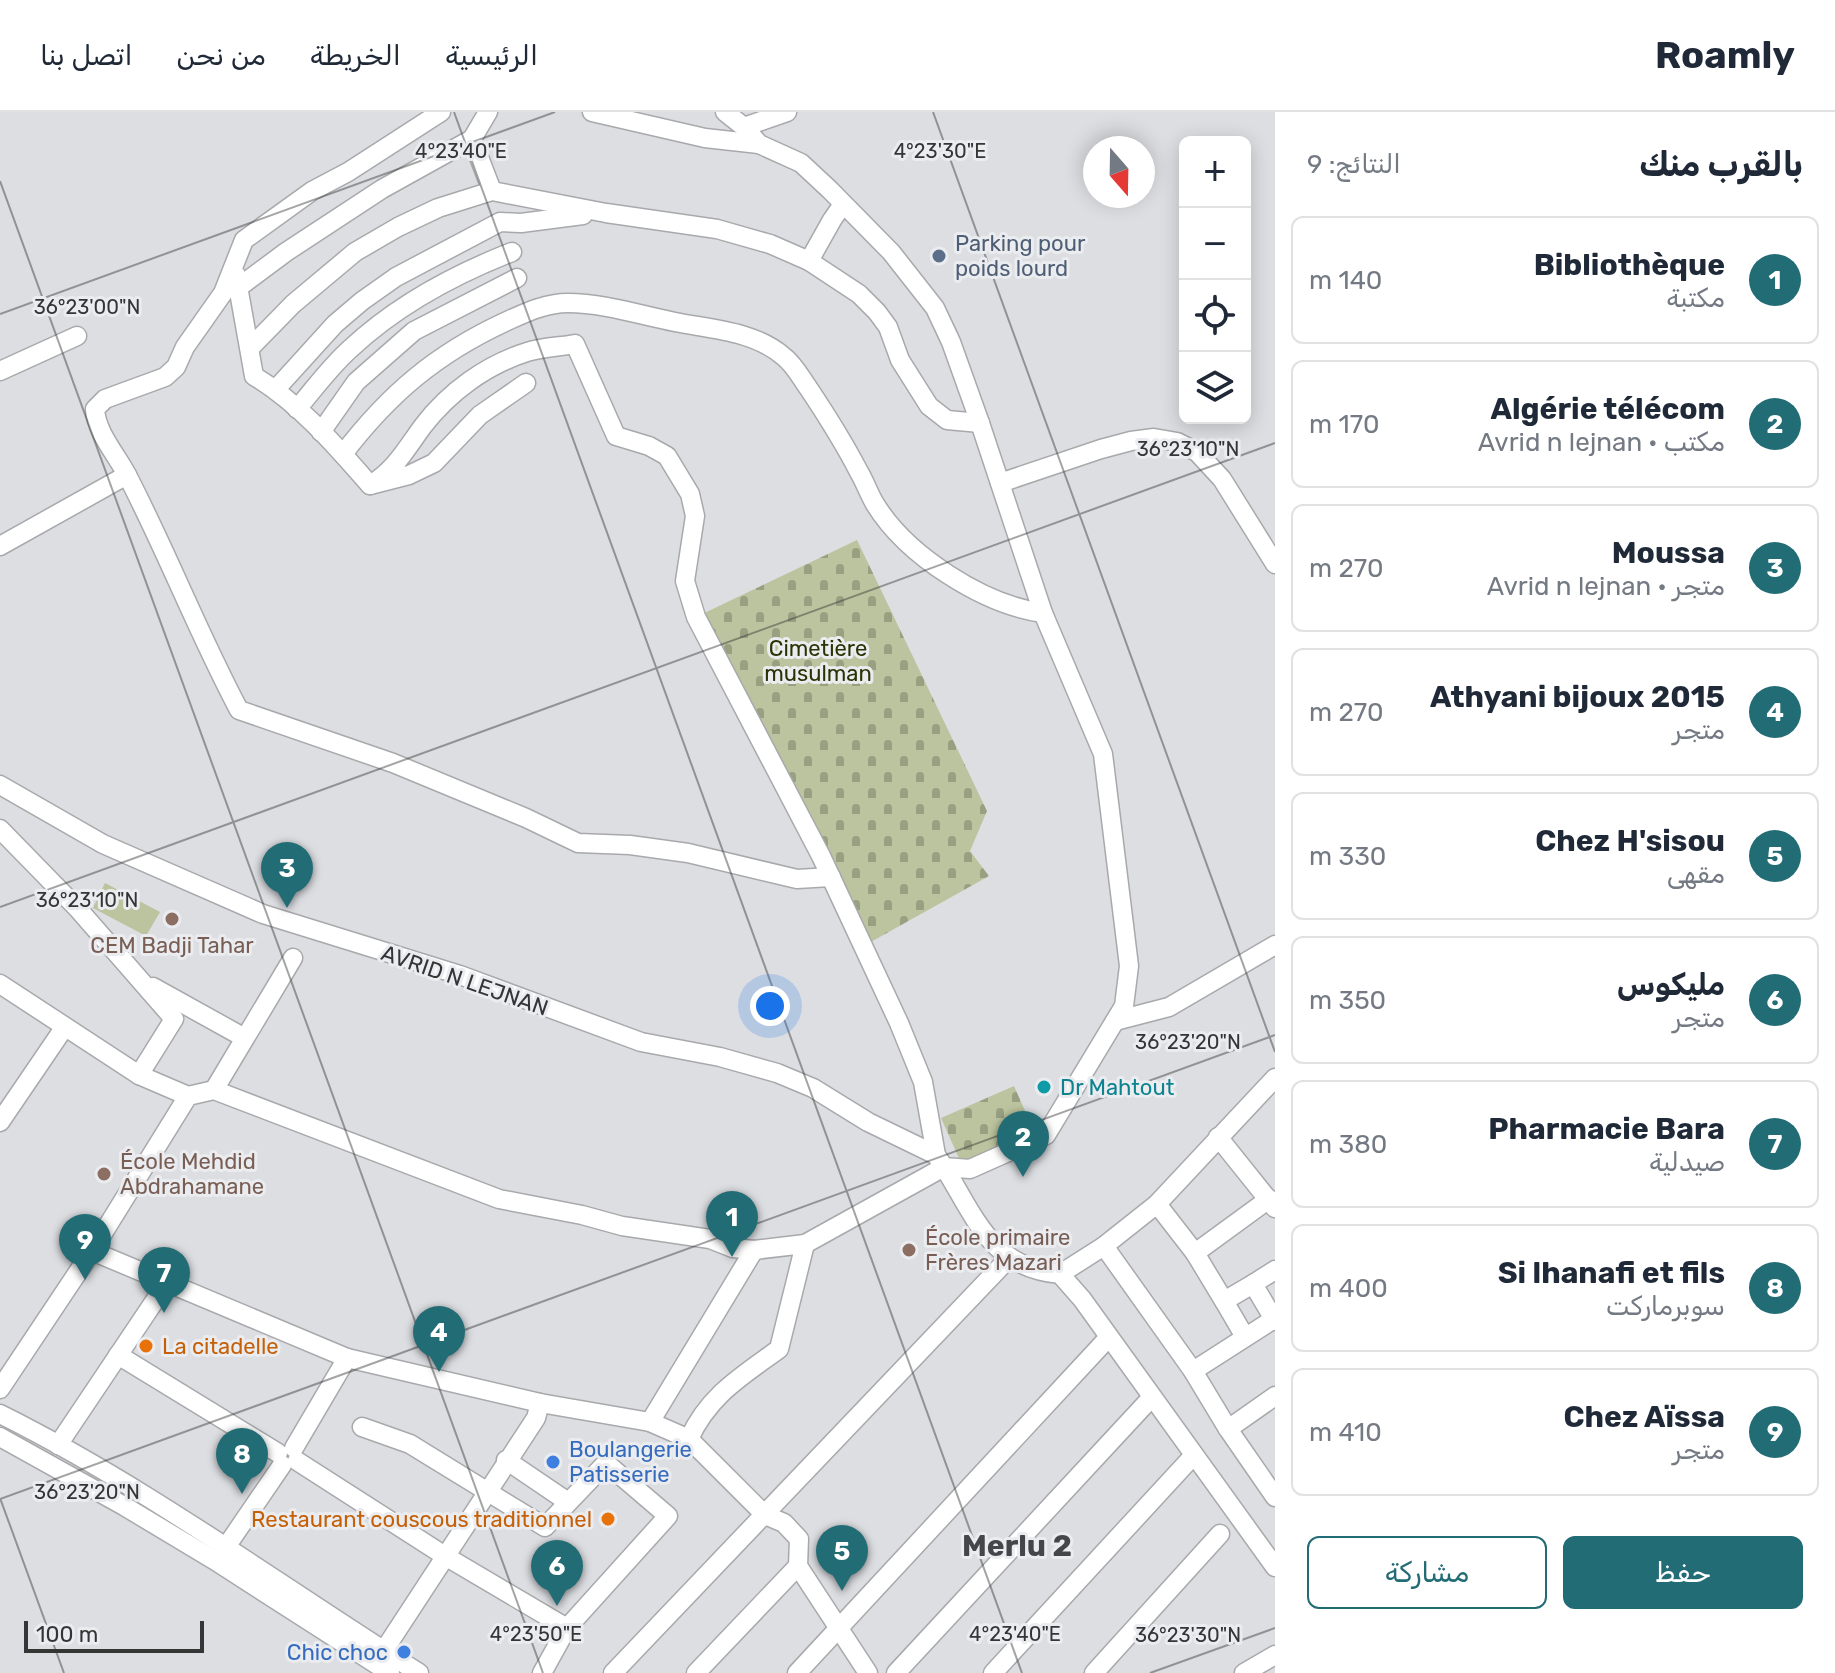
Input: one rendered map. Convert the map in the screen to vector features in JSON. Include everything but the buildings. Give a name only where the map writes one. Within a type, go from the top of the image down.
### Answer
[{"type":"street","points":[[441,112],[348,172],[312,191],[244,240],[223,293],[185,347],[176,367],[165,377],[105,399],[95,409],[96,420],[127,475],[239,710],[393,763],[578,843],[630,845],[688,853],[797,879],[831,877]]},
{"type":"street","points":[[239,287],[369,197],[472,139],[488,112]]},
{"type":"street","points":[[0,984],[139,1075],[188,1096],[214,1090],[499,1199],[622,1226],[710,1239],[733,1248],[754,1250],[805,1244],[940,1161],[970,1169],[1046,1135],[1124,1006],[1129,966],[1103,754],[1043,613],[951,342],[935,308],[891,252],[801,163],[759,144],[705,138],[592,112]]},
{"type":"street","points":[[725,112],[759,144]]},
{"type":"street","points":[[744,127],[787,112]]},
{"type":"street","points":[[472,139],[492,191]]},
{"type":"street","points":[[250,348],[293,304],[355,252],[438,208],[492,191],[606,213],[717,229],[770,244],[809,261],[859,294],[877,312],[888,327],[900,360],[929,406],[947,420],[980,423]]},
{"type":"street","points":[[809,261],[843,204]]},
{"type":"street","points":[[276,389],[335,324],[362,301],[435,255],[500,222],[521,223],[606,213]]},
{"type":"street","points":[[297,409],[348,350],[381,322],[450,280],[512,252]]},
{"type":"street","points":[[233,265],[254,376],[276,389],[370,485]]},
{"type":"street","points":[[321,432],[356,382],[414,331],[517,278]]},
{"type":"street","points":[[343,454],[391,397],[423,372],[462,343],[534,309],[551,304],[580,304],[737,334],[764,343],[784,356],[831,423],[876,506],[917,549],[963,585],[986,598],[1043,613]]},
{"type":"street","points":[[0,371],[77,336]]},
{"type":"street","points":[[370,485],[388,474],[450,395],[474,378],[529,351],[575,344],[616,436],[649,446],[667,456],[690,494],[695,516],[685,581],[696,617],[831,877],[912,1053],[923,1082],[940,1161],[992,1244],[1008,1259],[1060,1274],[1104,1246],[1157,1204],[1218,1137],[1272,1085]]},
{"type":"street","points":[[370,485],[409,475],[434,463],[480,415],[526,383]]},
{"type":"street","points":[[1000,483],[1131,441],[1154,438],[1177,442],[1197,452],[1222,479],[1275,564]]},
{"type":"street","points":[[0,546],[127,475]]},
{"type":"street","name":"AVRID N LEJNAN","points":[[0,785],[103,844],[263,914],[460,975],[641,1042],[720,1057],[777,1073],[813,1088],[940,1161]]},
{"type":"street","points":[[0,829],[79,910],[174,1019],[139,1075]]},
{"type":"street","points":[[1115,1021],[1169,1007],[1275,945]]},
{"type":"street","points":[[214,1090],[293,958]]},
{"type":"street","points":[[140,980],[243,1037]]},
{"type":"street","points":[[0,1122],[64,1028]]},
{"type":"street","points":[[0,1389],[92,1251],[188,1096]]},
{"type":"street","points":[[1195,1253],[1272,1203],[1218,1137]]},
{"type":"street","points":[[1157,1204],[1195,1253],[1245,1337]]},
{"type":"street","points":[[689,1439],[696,1422],[720,1391],[779,1349],[805,1244]]},
{"type":"street","points":[[1104,1246],[1274,1492]]},
{"type":"street","points":[[650,1422],[754,1250]]},
{"type":"street","points":[[92,1251],[347,1358],[540,1403],[650,1422],[689,1439],[765,1515],[784,1523],[799,1539],[798,1566],[868,1673]]},
{"type":"street","points":[[613,1673],[1008,1259]]},
{"type":"street","points":[[1224,1301],[1275,1270]]},
{"type":"street","points":[[1060,1274],[1082,1299],[1275,1567]]},
{"type":"street","points":[[58,1445],[166,1284]]},
{"type":"street","points":[[1193,1371],[1274,1320],[1253,1284]]},
{"type":"street","points":[[797,1673],[1109,1337]]},
{"type":"street","points":[[118,1355],[567,1628]]},
{"type":"street","points":[[226,1547],[288,1457],[347,1358]]},
{"type":"street","points":[[1228,1429],[1275,1396]]},
{"type":"street","points":[[896,1673],[1152,1397]]},
{"type":"street","points":[[383,1662],[445,1556],[536,1418],[540,1403]]},
{"type":"street","points":[[0,1414],[58,1445],[226,1547],[383,1662]]},
{"type":"street","points":[[362,1427],[410,1444],[545,1527],[606,1463],[668,1516],[567,1628],[542,1673]]},
{"type":"street","points":[[0,1437],[201,1552],[383,1662],[419,1673]]},
{"type":"street","points":[[993,1673],[1194,1455]]},
{"type":"street","points":[[506,1460],[568,1502]]},
{"type":"street","points":[[1094,1673],[1220,1534]]},
{"type":"street","points":[[696,1673],[798,1566]]},
{"type":"street","points":[[1244,1673],[1275,1655]]},
{"type":"green space","name":"Cimetière musulman","points":[[857,540],[987,811],[970,851],[989,876],[869,943],[696,617]]},
{"type":"green space","points":[[105,883],[160,912],[146,936],[93,908]]},
{"type":"green space","points":[[1014,1086],[1035,1133],[962,1165],[941,1118]]},
{"type":"place","name":"Parking pour poids lourd","points":[[939,256]]},
{"type":"place","name":"Moussa","points":[[287,908]]},
{"type":"place","name":"CEM Badji Tahar","points":[[172,919]]},
{"type":"place","name":"Dr Mahtout","points":[[1044,1087]]},
{"type":"place","name":"École Mehdid Abdrahamane","points":[[104,1174]]},
{"type":"place","name":"Algérie télécom","points":[[1023,1177]]},
{"type":"place","name":"École primaire Frères Mazari","points":[[909,1250]]},
{"type":"place","name":"Bibliothèque","points":[[732,1257]]},
{"type":"place","name":"Chez Aïssa","points":[[85,1280]]},
{"type":"place","name":"Pharmacie Bara","points":[[164,1313]]},
{"type":"place","name":"La citadelle","points":[[146,1346]]},
{"type":"place","name":"Athyani bijoux 2015","points":[[439,1372]]},
{"type":"place","name":"Boulangerie Patisserie","points":[[553,1462]]},
{"type":"place","name":"Si lhanafi et fils","points":[[242,1494]]},
{"type":"place","name":"Restaurant couscous traditionnel","points":[[608,1519]]},
{"type":"place","name":"Chez H'sisou","points":[[842,1591]]},
{"type":"place","name":"مليكوس","points":[[557,1606]]},
{"type":"place","name":"Chic choc","points":[[404,1652]]},
{"type":"district","name":"Merlu 2","points":[[1017,1546]]}]
